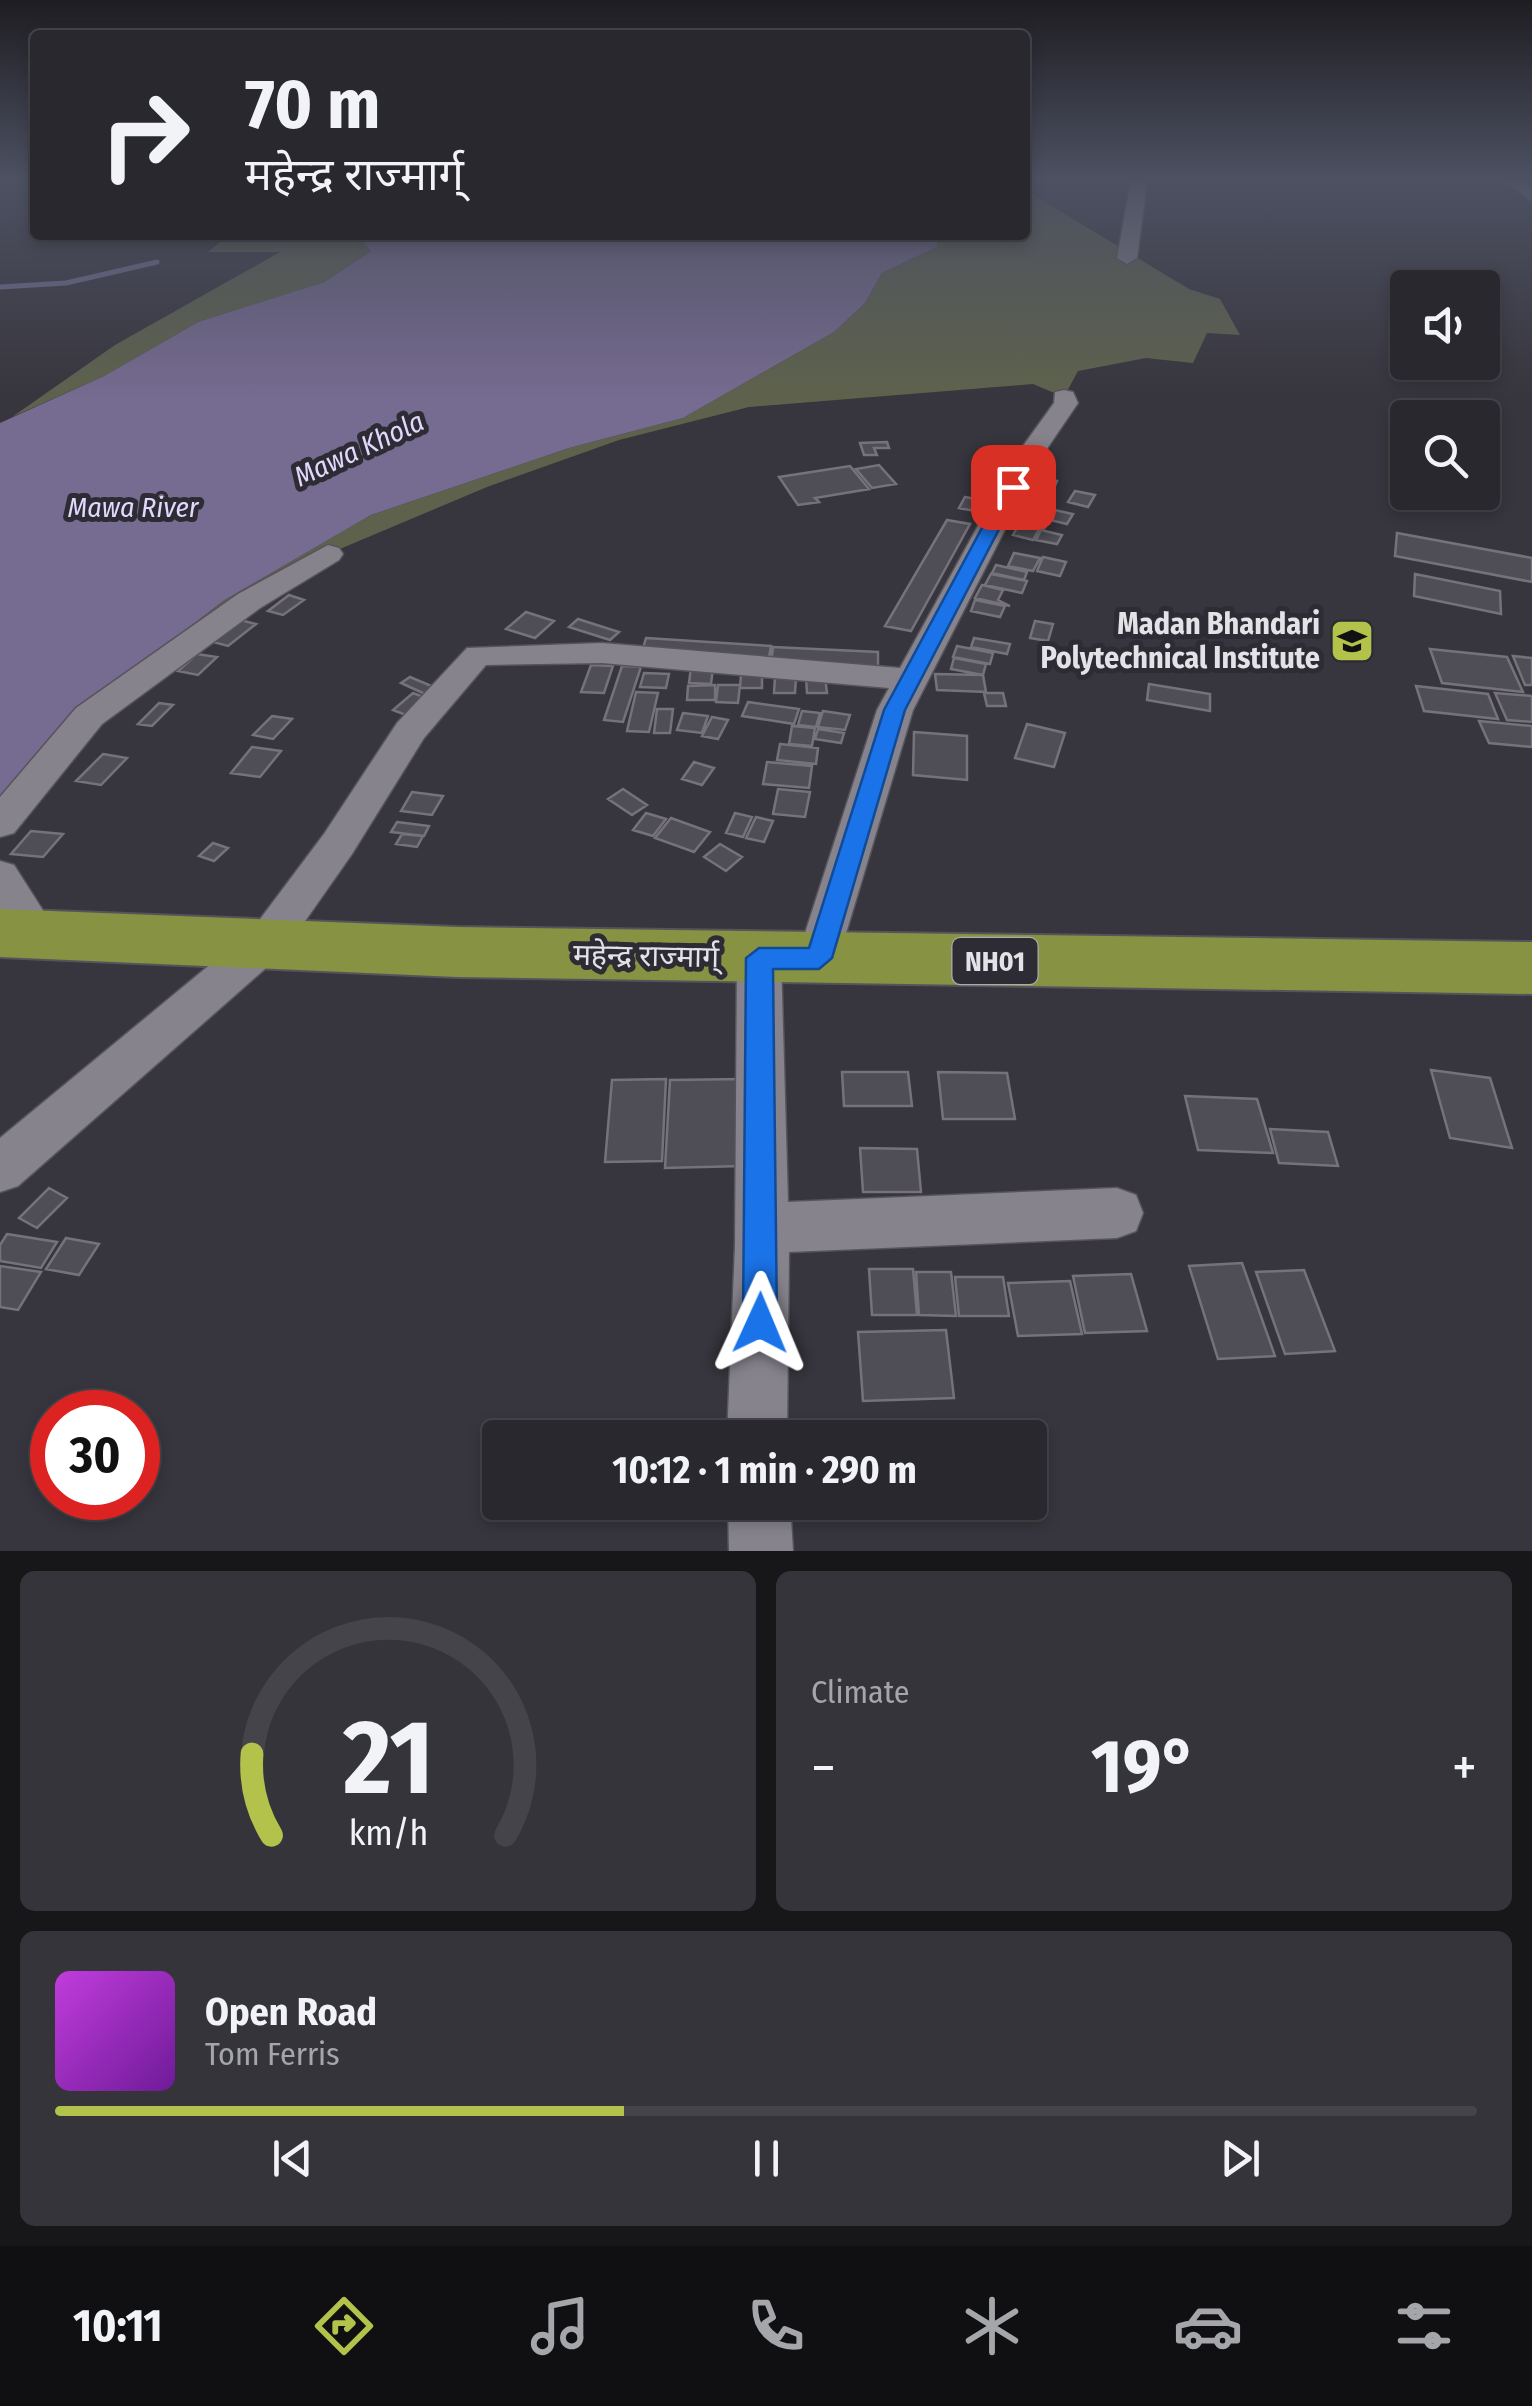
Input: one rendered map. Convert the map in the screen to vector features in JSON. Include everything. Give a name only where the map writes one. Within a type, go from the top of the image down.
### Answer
[{"type":"highway","name":"महेन्द्र राज्मार्ग्","points":[[18,933],[789,958],[1532,968]]},
{"type":"street","points":[[1127,258],[1128,253]]},
{"type":"street","points":[[757,1420],[762,1228],[789,958],[894,710],[1031,453],[1066,404],[1064,397]]},
{"type":"street","points":[[0,823],[88,716],[248,600],[328,554]]},
{"type":"street","points":[[0,1169],[267,942],[338,844],[410,730],[461,667],[480,656],[602,653],[913,680]]},
{"type":"street","points":[[0,876],[18,933]]},
{"type":"street","points":[[762,1228],[1117,1213]]},
{"type":"street","points":[[760,1520],[762,1551]]},
{"type":"green space","points":[[278,253],[367,253],[324,282],[198,322],[104,376],[12,417],[115,345]]},
{"type":"green space","points":[[924,253],[1130,253],[1189,289],[1220,299],[1240,335],[1207,333],[1193,363],[1146,358],[1078,371],[1064,397],[1033,384],[749,407],[619,440],[487,487],[328,554],[80,712],[223,601],[371,515],[569,448],[683,418],[834,332],[865,303],[882,273]]},
{"type":"water","name":"Mawa River","points":[[367,253],[924,253],[882,273],[865,303],[834,332],[683,418],[569,448],[371,515],[223,601],[80,712],[0,802],[0,423],[104,376],[198,322],[324,282]]},
{"type":"building","points":[[887,442],[889,448],[874,448],[877,455],[864,455],[860,443]]},
{"type":"building","points":[[879,465],[896,484],[872,488],[856,469]]},
{"type":"building","points":[[850,466],[869,489],[815,498],[819,502],[798,505],[779,477]]},
{"type":"building","points":[[1042,478],[1057,481],[1050,497],[1034,494]]},
{"type":"building","points":[[1075,491],[1095,495],[1088,507],[1068,502]]},
{"type":"building","points":[[965,497],[986,501],[981,512],[959,508]]},
{"type":"building","points":[[1027,504],[1073,514],[1067,524],[1021,513]]},
{"type":"building","points":[[1024,515],[1049,521],[1044,529],[1019,523]]},
{"type":"building","points":[[947,520],[970,524],[911,631],[885,626]]},
{"type":"building","points":[[1019,524],[1039,529],[1033,540],[1013,535]]},
{"type":"building","points":[[1041,530],[1062,535],[1057,544],[1036,540]]},
{"type":"building","points":[[1397,533],[1532,558],[1532,582],[1395,556]]},
{"type":"building","points":[[1014,553],[1040,558],[1033,571],[1008,566]]},
{"type":"building","points":[[1043,557],[1066,562],[1060,576],[1037,571]]},
{"type":"building","points":[[996,565],[1027,572],[1024,580],[992,573]]},
{"type":"building","points":[[991,574],[1027,581],[1022,593],[985,585]]},
{"type":"building","points":[[1415,574],[1500,591],[1501,614],[1414,596]]},
{"type":"building","points":[[982,585],[1003,590],[998,600],[1010,606],[975,598]]},
{"type":"building","points":[[289,595],[304,600],[283,615],[268,611]]},
{"type":"building","points":[[975,600],[1005,606],[1000,617],[971,611]]},
{"type":"building","points":[[526,612],[554,621],[535,638],[506,629]]},
{"type":"building","points":[[578,619],[619,632],[610,640],[569,627]]},
{"type":"building","points":[[240,620],[256,624],[228,646],[213,642]]},
{"type":"building","points":[[1035,621],[1053,624],[1048,641],[1030,638]]},
{"type":"building","points":[[646,638],[771,646],[768,663],[641,655]]},
{"type":"building","points":[[974,638],[1010,644],[1007,654],[971,647]]},
{"type":"building","points":[[957,646],[993,653],[990,664],[953,657]]},
{"type":"building","points":[[773,647],[878,652],[878,668],[771,663]]},
{"type":"building","points":[[1430,649],[1507,657],[1523,692],[1442,683]]},
{"type":"building","points":[[197,654],[217,657],[198,675],[178,671]]},
{"type":"building","points":[[1513,656],[1532,658],[1532,685],[1525,685]]},
{"type":"building","points":[[954,658],[986,664],[983,675],[951,669]]},
{"type":"building","points":[[591,665],[613,666],[604,693],[581,692]]},
{"type":"building","points":[[622,666],[641,667],[623,722],[604,720]]},
{"type":"building","points":[[691,667],[713,668],[711,684],[689,683]]},
{"type":"building","points":[[644,673],[669,674],[666,688],[640,687]]},
{"type":"building","points":[[741,674],[762,674],[762,688],[740,688]]},
{"type":"building","points":[[935,674],[983,675],[986,692],[937,690]]},
{"type":"building","points":[[410,677],[434,687],[425,694],[401,683]]},
{"type":"building","points":[[775,677],[796,678],[795,693],[774,693]]},
{"type":"building","points":[[806,677],[825,677],[827,693],[807,693]]},
{"type":"building","points":[[1149,684],[1210,694],[1210,711],[1147,700]]},
{"type":"building","points":[[715,685],[715,700],[687,700],[688,686]]},
{"type":"building","points":[[718,685],[740,685],[738,703],[716,702]]},
{"type":"building","points":[[1416,686],[1488,694],[1498,719],[1424,711]]},
{"type":"building","points":[[636,692],[658,693],[649,732],[627,731]]},
{"type":"building","points":[[413,693],[426,698],[406,715],[393,710]]},
{"type":"building","points":[[984,693],[1003,693],[1006,706],[987,706]]},
{"type":"building","points":[[1495,693],[1532,696],[1532,722],[1507,720]]},
{"type":"building","points":[[748,702],[799,709],[794,724],[742,716]]},
{"type":"building","points":[[159,703],[173,705],[152,726],[138,724]]},
{"type":"building","points":[[657,709],[673,709],[670,733],[654,733]]},
{"type":"building","points":[[802,711],[820,713],[816,727],[798,725]]},
{"type":"building","points":[[823,711],[850,715],[845,730],[818,727]]},
{"type":"building","points":[[683,713],[708,716],[702,733],[677,730]]},
{"type":"building","points":[[272,716],[292,719],[273,739],[253,735]]},
{"type":"building","points":[[712,717],[728,720],[718,739],[702,736]]},
{"type":"building","points":[[1479,721],[1532,726],[1532,747],[1489,743]]},
{"type":"building","points":[[1027,724],[1065,733],[1054,767],[1015,758]]},
{"type":"building","points":[[792,726],[815,728],[812,746],[789,744]]},
{"type":"building","points":[[818,729],[844,733],[841,743],[815,739]]},
{"type":"building","points":[[914,732],[967,736],[967,780],[913,775]]},
{"type":"building","points":[[780,744],[818,748],[816,764],[777,760]]},
{"type":"building","points":[[252,747],[281,751],[260,777],[231,773]]},
{"type":"building","points":[[103,754],[127,758],[101,785],[76,781]]},
{"type":"building","points":[[694,762],[714,768],[702,785],[682,779]]},
{"type":"building","points":[[767,762],[812,766],[809,788],[763,784]]},
{"type":"building","points":[[623,789],[647,805],[632,815],[608,799]]},
{"type":"building","points":[[778,789],[810,792],[805,817],[773,814]]},
{"type":"building","points":[[412,792],[443,796],[432,815],[401,811]]},
{"type":"building","points":[[646,813],[666,819],[653,836],[633,830]]},
{"type":"building","points":[[735,813],[752,817],[743,837],[726,833]]},
{"type":"building","points":[[756,817],[773,821],[764,842],[746,838]]},
{"type":"building","points":[[671,818],[710,832],[694,852],[655,838]]},
{"type":"building","points":[[397,822],[429,826],[424,836],[391,832]]},
{"type":"building","points":[[31,831],[63,834],[43,857],[11,854]]},
{"type":"building","points":[[402,834],[423,836],[417,847],[396,844]]},
{"type":"building","points":[[213,843],[228,848],[214,861],[199,856]]},
{"type":"building","points":[[720,844],[742,857],[726,871],[704,857]]},
{"type":"building","points":[[1431,1070],[1490,1078],[1512,1148],[1450,1138]]},
{"type":"building","points":[[842,1072],[908,1072],[912,1106],[844,1106]]},
{"type":"building","points":[[938,1072],[1007,1073],[1015,1119],[943,1119]]},
{"type":"building","points":[[666,1079],[662,1161],[605,1162],[612,1080]]},
{"type":"building","points":[[742,1079],[743,1166],[665,1168],[670,1080]]},
{"type":"building","points":[[1185,1096],[1257,1099],[1273,1153],[1198,1150]]},
{"type":"building","points":[[1270,1129],[1328,1132],[1338,1166],[1279,1163]]},
{"type":"building","points":[[860,1148],[917,1149],[921,1192],[863,1192]]},
{"type":"building","points":[[49,1188],[67,1198],[37,1228],[19,1218]]},
{"type":"building","points":[[7,1234],[57,1242],[41,1268],[0,1261],[0,1245]]},
{"type":"building","points":[[66,1238],[99,1244],[79,1275],[46,1269]]},
{"type":"building","points":[[1242,1263],[1275,1356],[1218,1359],[1189,1266]]},
{"type":"building","points":[[0,1266],[41,1272],[18,1310],[0,1307]]},
{"type":"building","points":[[869,1269],[913,1269],[917,1315],[872,1315]]},
{"type":"building","points":[[1304,1270],[1335,1351],[1285,1354],[1256,1272]]},
{"type":"building","points":[[916,1272],[951,1272],[956,1316],[919,1315]]},
{"type":"building","points":[[1131,1274],[1147,1331],[1085,1333],[1073,1276]]},
{"type":"building","points":[[955,1277],[1003,1277],[1009,1316],[959,1316]]},
{"type":"building","points":[[1070,1281],[1082,1334],[1018,1336],[1008,1283]]},
{"type":"building","points":[[946,1330],[954,1398],[863,1401],[858,1332]]},
{"type":"waterway","points":[[0,287],[66,283],[157,262]]},
{"type":"place","name":"Madan Bhandari Polytechnical Institute","points":[[1352,641]]},
{"type":"route","points":[[760,1323],[759,958],[819,958],[894,710],[1013,487]]},
{"type":"water label","name":"Mawa Khola","points":[[359,449]]}]
